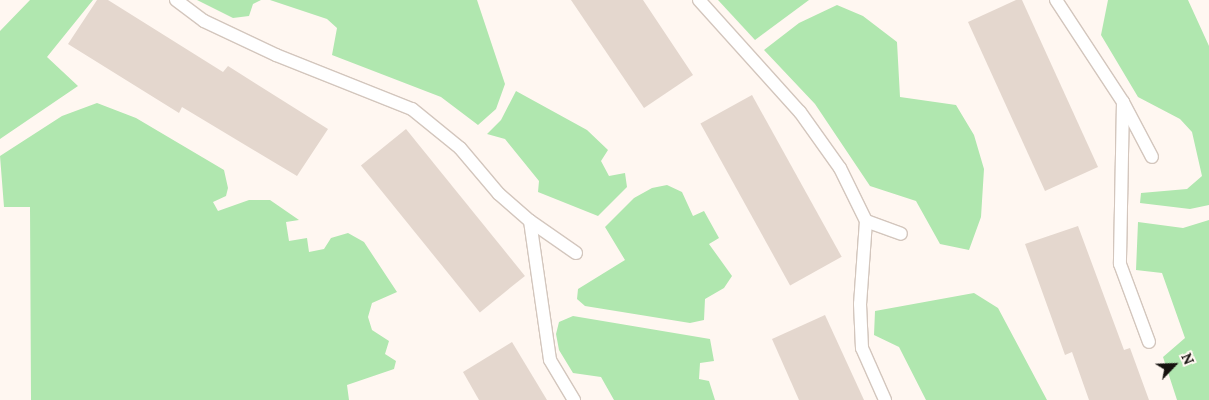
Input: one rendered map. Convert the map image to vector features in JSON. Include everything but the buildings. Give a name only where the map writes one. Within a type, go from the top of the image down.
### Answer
[{"type":"lane","points":[[176,0],[204,21],[276,55],[412,109],[460,148],[499,194],[530,221],[576,253]]},
{"type":"lane","points":[[699,0],[800,112],[840,168],[866,220],[860,304],[862,348],[885,400]]},
{"type":"lane","points":[[1056,0],[1123,102],[1152,158]]},
{"type":"lane","points":[[1123,102],[1120,264],[1149,342]]},
{"type":"lane","points":[[866,220],[901,234]]},
{"type":"lane","points":[[530,221],[550,360],[574,400]]},
{"type":"green space","points":[[30,0],[93,0],[47,57],[78,86],[0,139],[0,31]]},
{"type":"green space","points":[[197,0],[261,0],[253,4],[249,16],[233,18]]},
{"type":"green space","points":[[270,0],[477,0],[505,84],[496,109],[478,125],[441,97],[332,55],[337,28],[327,19]]},
{"type":"green space","points":[[718,0],[809,0],[755,40]]},
{"type":"green space","points":[[1108,0],[1188,0],[1209,46],[1209,205],[1190,209],[1140,203],[1141,193],[1187,189],[1202,176],[1192,132],[1180,119],[1138,97],[1101,35]]},
{"type":"green space","points":[[837,5],[863,16],[897,42],[900,97],[956,105],[974,135],[984,169],[981,217],[969,250],[940,244],[916,201],[870,186],[815,104],[764,50],[799,23]]},
{"type":"green space","points":[[516,91],[587,130],[608,150],[601,161],[609,176],[625,173],[627,187],[598,216],[538,192],[539,181],[505,139],[487,134],[501,120]]},
{"type":"green space","points":[[97,103],[136,118],[224,170],[228,188],[226,196],[213,202],[218,211],[249,200],[270,200],[299,220],[286,222],[289,241],[307,238],[309,252],[324,249],[331,238],[348,233],[364,242],[397,292],[372,303],[368,317],[372,330],[389,341],[385,354],[396,361],[394,369],[347,385],[349,400],[31,400],[30,207],[4,207],[0,156],[62,116]]},
{"type":"green space","points":[[667,185],[682,192],[693,216],[704,211],[719,238],[709,244],[732,276],[724,288],[705,299],[704,320],[690,323],[585,306],[577,299],[578,289],[625,260],[605,227],[634,198],[652,188]]},
{"type":"green space","points":[[1209,220],[1209,400],[1177,400],[1163,357],[1185,338],[1162,273],[1136,270],[1138,222],[1183,228]]},
{"type":"green space","points":[[974,293],[998,308],[1047,400],[926,400],[899,347],[874,335],[875,311]]},
{"type":"green space","points":[[573,316],[710,339],[714,361],[700,363],[699,379],[709,381],[715,400],[614,400],[601,377],[573,373],[559,350],[556,334],[559,322]]}]
